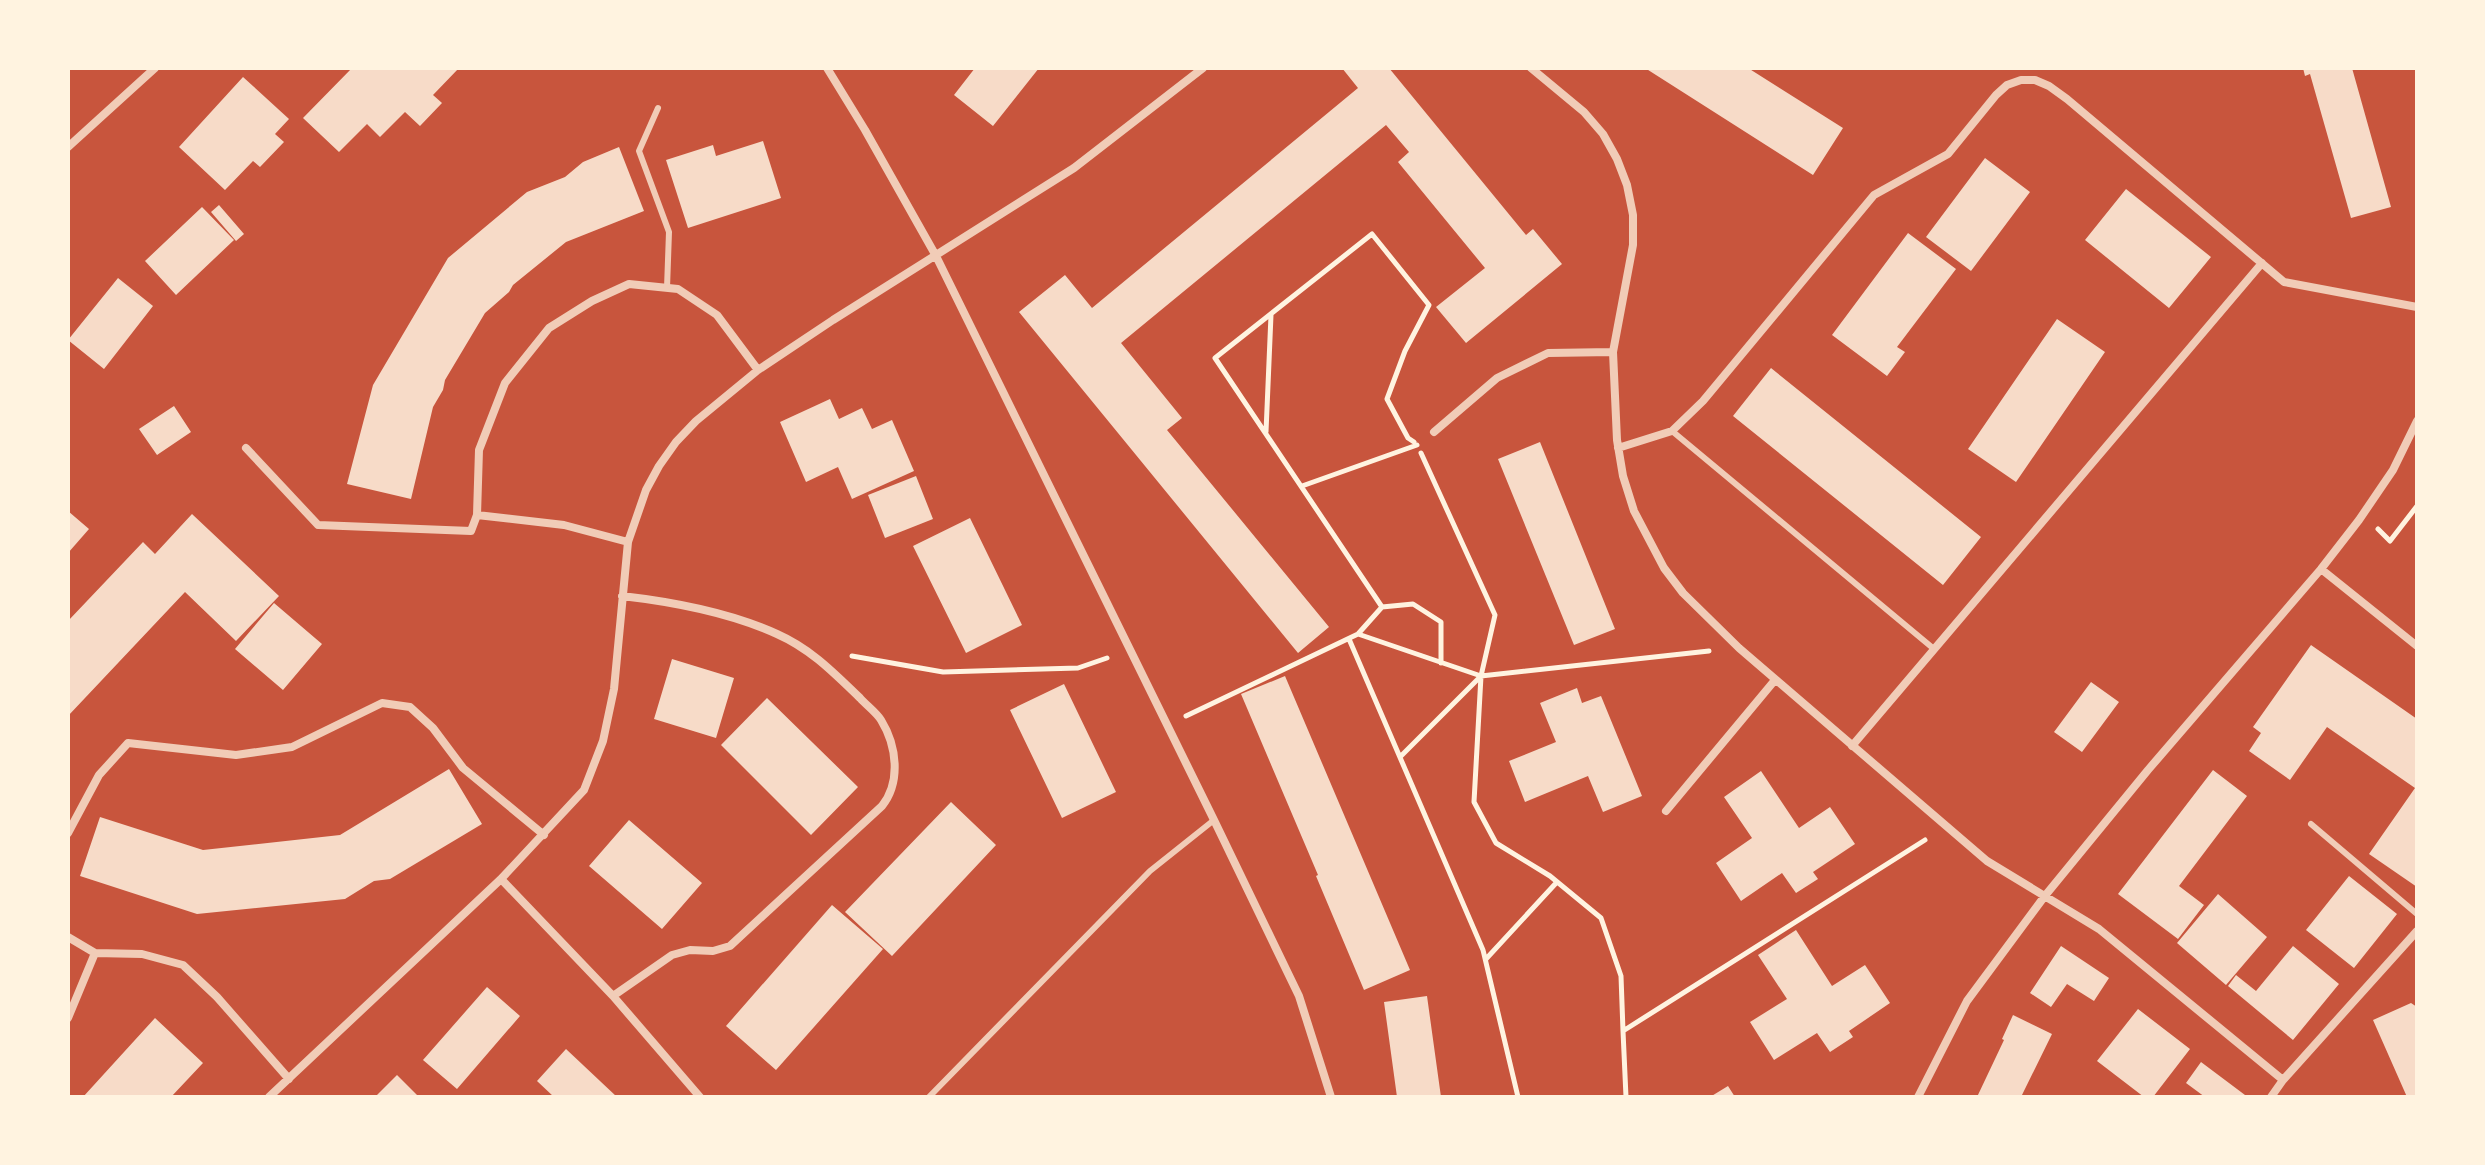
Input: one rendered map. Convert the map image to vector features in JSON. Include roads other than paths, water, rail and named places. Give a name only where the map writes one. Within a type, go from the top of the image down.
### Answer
[{"type":"street","points":[[68,147],[155,68]]},
{"type":"street","points":[[827,68],[936,256],[1214,820],[1299,996],[1331,1097]]},
{"type":"street","points":[[269,1097],[501,879],[584,790],[603,741],[614,689],[628,542],[646,490],[676,442],[696,421],[758,370],[1074,168],[1203,68]]},
{"type":"street","points":[[1531,68],[1584,112],[1603,134],[1627,185],[1633,215],[1633,245],[1613,352],[1618,448],[1634,511],[1658,559],[1683,593],[1775,680],[1987,861],[2099,929],[2283,1080]]},
{"type":"street","points":[[1618,448],[1672,431],[1703,401],[1874,195],[1948,154],[1996,95],[2007,85],[2021,80],[2035,80],[2067,99],[2284,282],[2417,307]]},
{"type":"street","points":[[1852,746],[2262,263]]},
{"type":"street","points":[[246,448],[318,525],[471,531],[477,515],[479,450],[505,383],[549,328],[592,301],[629,284],[678,289],[717,315],[758,370]]},
{"type":"street","points":[[1434,432],[1497,378],[1548,353],[1613,352]]},
{"type":"street","points":[[1918,1097],[1967,1001],[2044,897],[2363,515],[2393,470],[2417,421]]},
{"type":"street","points":[[477,515],[564,525],[628,542]]},
{"type":"street","points":[[2321,569],[2417,646]]},
{"type":"street","points":[[613,996],[672,955],[730,946],[882,806],[891,794],[896,756],[881,719],[818,657],[778,634],[731,617],[622,596]]},
{"type":"street","points":[[1666,811],[1775,680]]},
{"type":"street","points":[[68,833],[99,775],[128,743],[236,755],[292,747],[382,703],[410,707],[433,728],[463,768],[544,835]]},
{"type":"street","points":[[501,879],[613,996],[700,1097]]},
{"type":"street","points":[[2271,1097],[2417,931]]},
{"type":"street","points":[[68,937],[95,953],[142,954],[183,965],[217,997],[289,1079]]},
{"type":"street","points":[[68,1018],[95,953]]},
{"type":"lane","points":[[658,108],[639,151],[669,232],[667,288]]},
{"type":"lane","points":[[1672,431],[1934,649]]},
{"type":"lane","points":[[929,1097],[1150,871],[1214,820]]},
{"type":"lane","points":[[2311,824],[2417,914]]}]
